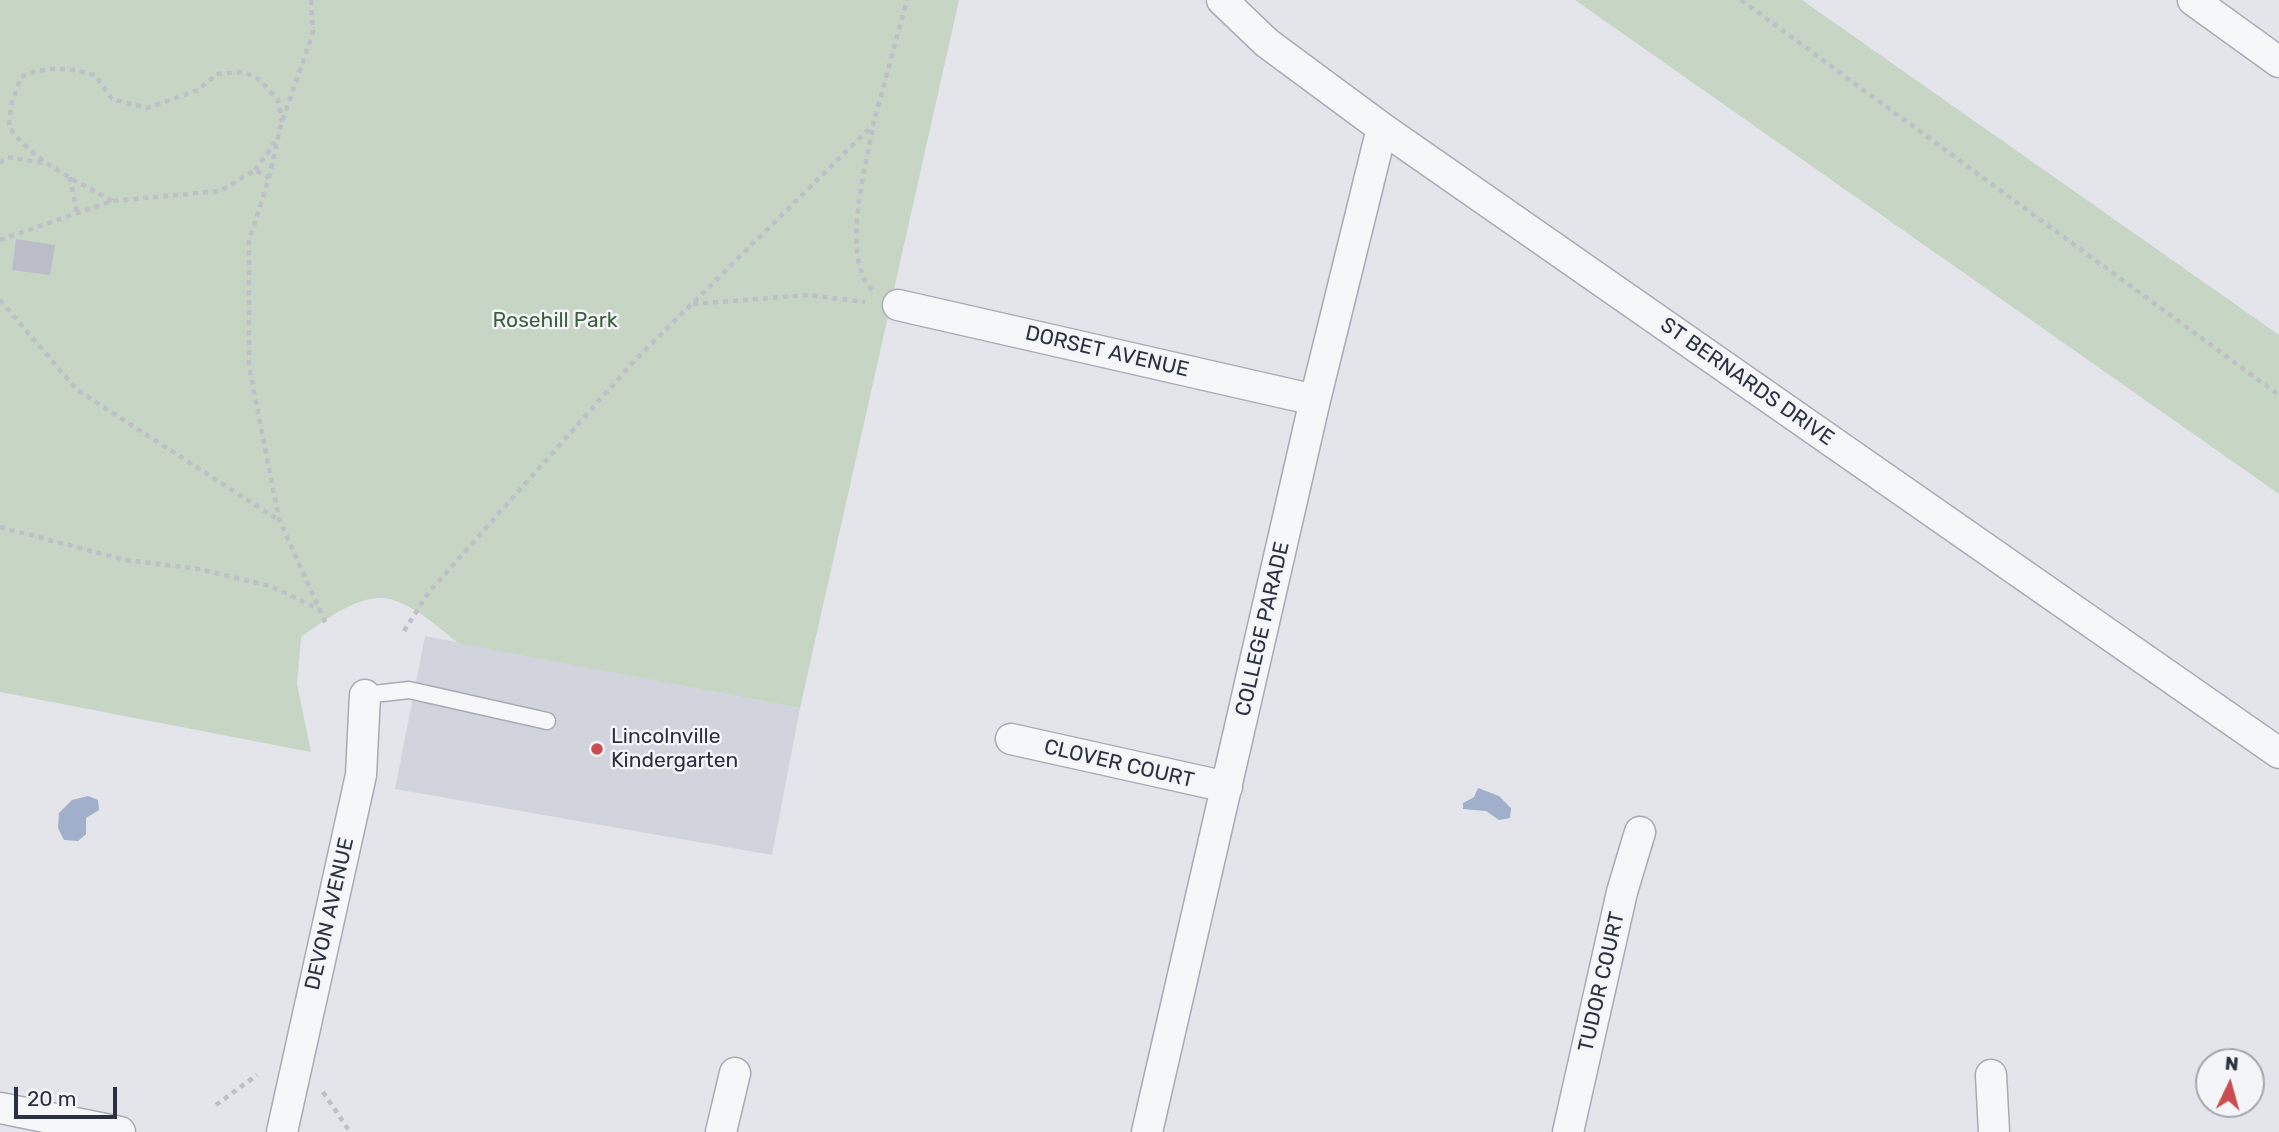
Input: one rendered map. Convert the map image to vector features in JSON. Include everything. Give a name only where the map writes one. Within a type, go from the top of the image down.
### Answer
[{"type":"street","name":"ST BERNARDS DRIVE","points":[[1223,0],[1267,43],[1382,128],[2279,753]]},
{"type":"street","points":[[2193,0],[2279,62]]},
{"type":"street","name":"COLLEGE PARADE","points":[[1147,1132],[1315,400],[1382,128]]},
{"type":"street","name":"DORSET AVENUE","points":[[884,301],[1315,400]]},
{"type":"street","name":"DEVON AVENUE","points":[[282,1132],[361,775],[365,695]]},
{"type":"street","name":"CLOVER COURT","points":[[1010,739],[1227,787]]},
{"type":"street","name":"TUDOR COURT","points":[[1568,1132],[1622,892],[1640,832]]},
{"type":"street","points":[[721,1132],[735,1073]]},
{"type":"street","points":[[1992,1075],[1994,1132]]},
{"type":"street","points":[[0,1108],[120,1132]]},
{"type":"lane","points":[[365,695],[409,691],[547,721]]},
{"type":"path","points":[[311,0],[313,32],[282,123],[269,178],[249,241],[249,366],[279,519],[326,624]]},
{"type":"path","points":[[884,301],[869,289],[858,262],[856,229],[873,125],[907,0]]},
{"type":"path","points":[[1741,0],[2279,396]]},
{"type":"path","points":[[112,201],[45,163],[23,146],[9,127],[11,105],[21,77],[41,68],[69,69],[95,75],[112,99],[147,108],[198,90],[217,74],[244,72],[260,80],[278,100],[282,123]]},
{"type":"path","points":[[404,631],[429,592],[636,359],[873,125]]},
{"type":"path","points":[[0,240],[112,201],[219,191],[256,170],[278,138]]},
{"type":"path","points":[[0,163],[7,157],[45,163]]},
{"type":"path","points":[[256,170],[269,178]]},
{"type":"path","points":[[70,177],[77,213]]},
{"type":"path","points":[[693,304],[809,295],[884,301]]},
{"type":"path","points":[[0,300],[77,390],[279,519]]},
{"type":"path","points":[[0,527],[125,560],[199,569],[270,586],[321,610]]},
{"type":"path","points":[[216,1105],[257,1075]]},
{"type":"path","points":[[323,1091],[350,1132]]},
{"type":"shaded area","name":"Lincolnville Kindergarten","points":[[425,636],[800,708],[772,855],[395,789]]},
{"type":"green space","name":"Rosehill Park","points":[[0,0],[959,0],[800,708],[458,643],[410,607],[379,598],[348,607],[301,637],[297,684],[311,752],[0,692]]},
{"type":"green space","points":[[1575,0],[1802,0],[2279,335],[2279,494]]},
{"type":"water","points":[[1478,788],[1499,796],[1511,808],[1510,818],[1499,820],[1486,811],[1463,809],[1463,803],[1474,797]]},
{"type":"water","points":[[88,796],[98,800],[99,810],[86,818],[86,834],[78,841],[64,840],[58,828],[59,813],[72,800]]},
{"type":"building","points":[[16,239],[55,245],[50,275],[12,270]]},
{"type":"place","name":"Lincolnville Kindergarten","points":[[597,749]]}]
